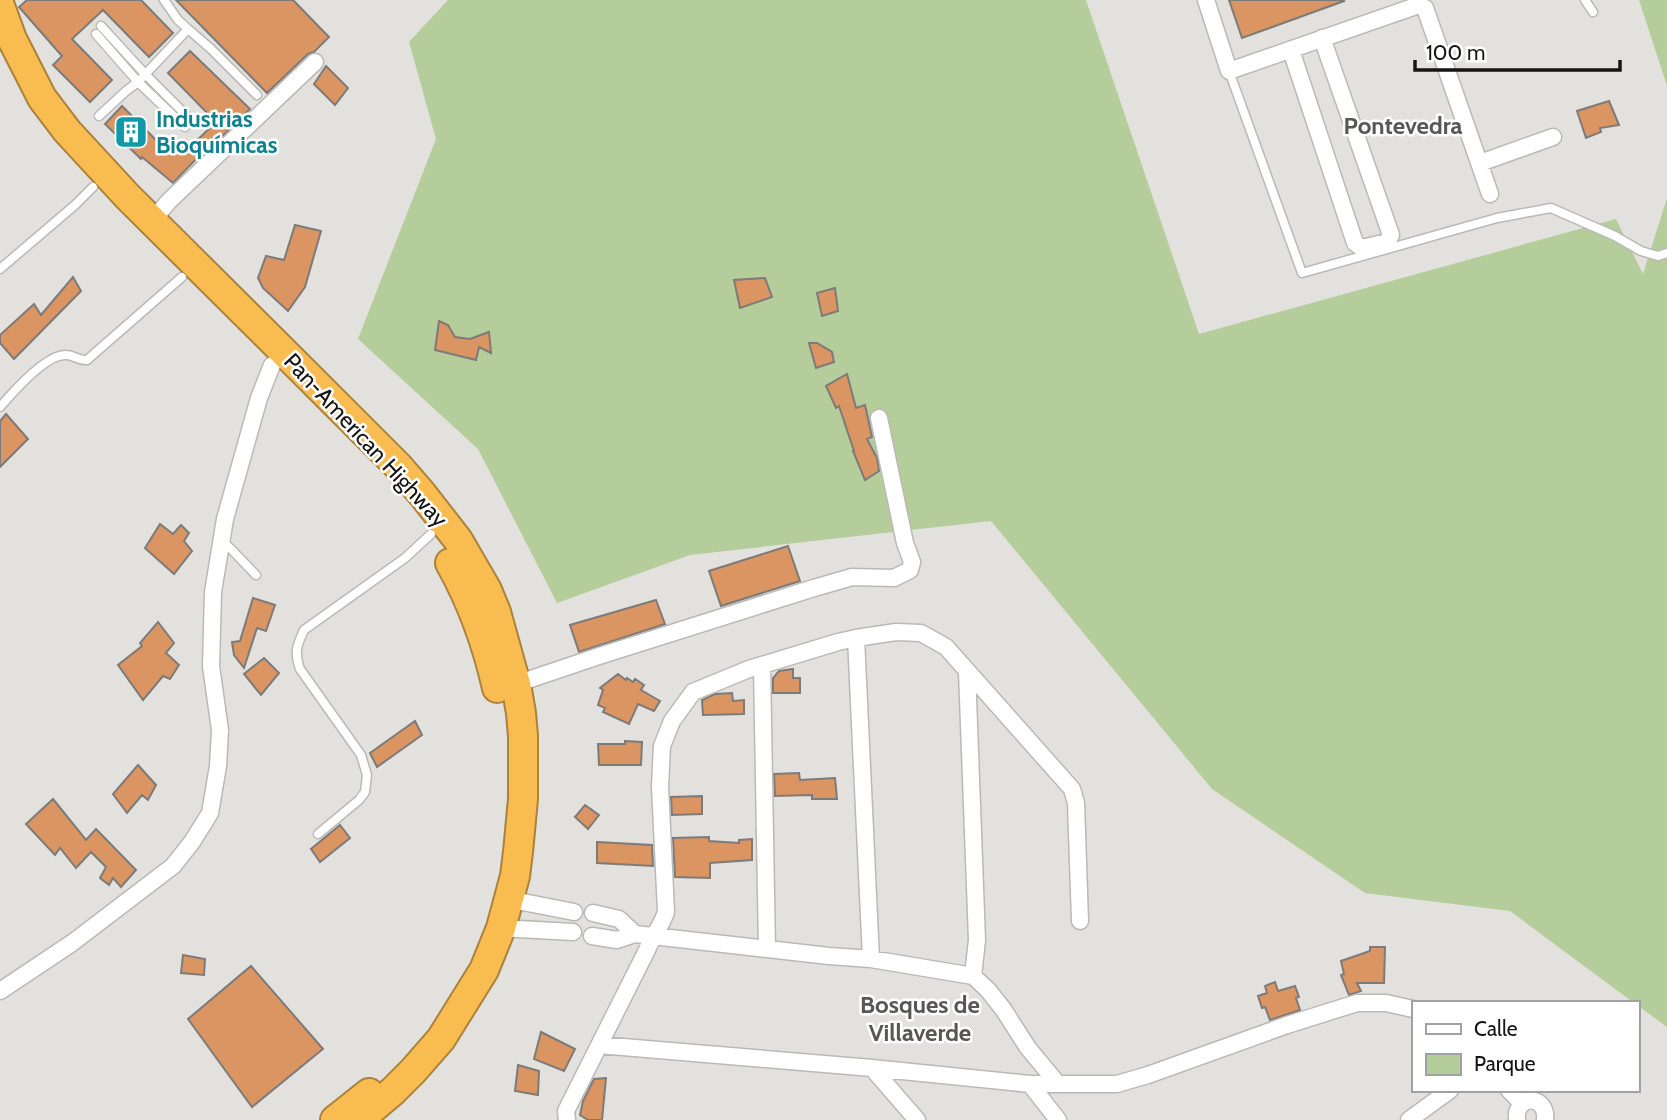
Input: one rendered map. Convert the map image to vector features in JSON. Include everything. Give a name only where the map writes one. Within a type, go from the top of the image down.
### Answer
[{"type":"highway","name":"Pan-American Highway","points":[[0,6],[12,39],[42,97],[67,131],[128,197],[398,466],[458,540],[487,590],[496,612],[516,684],[523,736],[523,799],[516,864],[501,928],[484,970],[441,1040],[413,1072],[359,1120]]},
{"type":"highway","name":"Pan-American Highway","points":[[0,54],[20,94],[60,151],[182,277],[326,416],[431,534],[465,590],[481,634],[504,720],[506,773],[506,807],[500,855],[487,916],[461,975],[426,1034],[401,1064],[335,1120]]},
{"type":"street","points":[[1206,0],[1229,71],[1423,5],[1490,194]]},
{"type":"street","points":[[1291,50],[1355,243],[1362,248],[1387,242],[1391,235],[1322,38]]},
{"type":"street","points":[[152,221],[169,201],[316,62]]},
{"type":"street","points":[[1480,163],[1553,137]]},
{"type":"street","points":[[0,991],[72,943],[173,866],[210,813],[218,766],[219,730],[211,666],[213,592],[220,540],[259,398],[272,365]]},
{"type":"street","points":[[516,684],[852,577],[894,578],[910,570],[912,562],[905,543],[879,418]]},
{"type":"street","points":[[567,1120],[566,1111],[666,912],[660,786],[662,746],[672,721],[693,692],[762,666],[856,638],[896,632],[921,633],[946,647],[1072,789],[1076,803],[1080,921]]},
{"type":"street","points":[[856,638],[871,959]]},
{"type":"street","points":[[762,666],[767,949]]},
{"type":"street","points":[[967,671],[977,940],[973,976]]},
{"type":"street","points":[[508,899],[575,912]]},
{"type":"street","points":[[593,913],[619,919],[635,934]]},
{"type":"street","points":[[501,928],[573,933]]},
{"type":"street","points":[[592,936],[617,940],[635,934],[829,957],[871,959],[973,976],[1003,1009],[1028,1048],[1058,1084]]},
{"type":"street","points":[[599,1045],[1030,1084],[1117,1084],[1357,1003],[1386,1003],[1412,1009]]},
{"type":"street","points":[[872,1068],[917,1120]]},
{"type":"street","points":[[1030,1084],[1058,1120]]},
{"type":"street","points":[[1409,1120],[1447,1092]]},
{"type":"street","points":[[1511,1092],[1522,1103]]},
{"type":"street","points":[[1517,1120],[1517,1111],[1522,1103],[1531,1100],[1541,1104],[1546,1112],[1545,1120]]},
{"type":"lane","points":[[164,0],[178,20],[257,95]]},
{"type":"lane","points":[[1585,0],[1593,12]]},
{"type":"lane","points":[[96,34],[138,82],[188,123],[101,26]]},
{"type":"lane","points":[[99,116],[138,82],[188,29]]},
{"type":"lane","points":[[1229,71],[1302,273],[1497,218],[1551,208],[1615,236],[1641,251],[1658,256],[1667,253]]},
{"type":"lane","points":[[0,269],[93,187]]},
{"type":"lane","points":[[0,407],[14,390],[41,366],[67,355],[87,360],[182,277]]},
{"type":"lane","points":[[318,834],[359,800],[365,792],[367,775],[361,755],[300,669],[296,658],[297,646],[304,630],[405,558],[431,534]]},
{"type":"lane","points":[[220,540],[256,575]]},
{"type":"green space","points":[[448,0],[1086,0],[1199,334],[1616,219],[1643,274],[1667,198],[1667,1027],[1639,1006],[1639,1001],[1631,1001],[1510,911],[1365,893],[1212,789],[991,521],[690,555],[557,603],[478,449],[358,339],[436,139],[409,42]]},
{"type":"green space","points":[[1639,0],[1667,0],[1667,86]]},
{"type":"building","points":[[27,0],[141,0],[173,33],[149,57],[103,10],[72,39],[112,80],[90,102],[53,65],[62,56],[19,7]]},
{"type":"building","points":[[176,0],[293,0],[329,37],[267,93]]},
{"type":"building","points":[[1229,0],[1343,0],[1344,1],[1242,38]]},
{"type":"building","points":[[190,51],[250,109],[173,183],[142,157],[141,159],[105,124],[122,106],[169,153],[179,142],[188,149],[216,122],[168,73]]},
{"type":"building","points":[[326,66],[348,88],[335,105],[314,84]]},
{"type":"building","points":[[1609,101],[1619,125],[1600,128],[1601,132],[1586,138],[1577,111]]},
{"type":"building","points":[[295,225],[321,231],[305,287],[288,311],[263,288],[258,278],[266,256],[284,260]]},
{"type":"building","points":[[73,277],[81,291],[14,359],[0,343],[0,335],[34,304],[41,315]]},
{"type":"building","points":[[765,278],[772,297],[740,308],[734,280]]},
{"type":"building","points":[[835,288],[838,311],[822,316],[817,293]]},
{"type":"building","points":[[439,321],[448,325],[455,337],[470,339],[489,332],[491,353],[479,347],[476,360],[435,350]]},
{"type":"building","points":[[809,343],[817,343],[832,352],[834,362],[816,368]]},
{"type":"building","points":[[847,374],[856,408],[865,405],[872,437],[867,439],[877,458],[879,471],[865,480],[839,406],[836,408],[826,386]]},
{"type":"building","points":[[6,414],[28,439],[0,467],[0,421]]},
{"type":"building","points":[[160,524],[173,534],[181,525],[189,533],[184,541],[192,551],[174,574],[145,548]]},
{"type":"building","points":[[788,546],[800,581],[721,606],[709,571]]},
{"type":"building","points":[[253,598],[275,605],[266,631],[257,628],[244,668],[234,655],[232,642],[240,641]]},
{"type":"building","points":[[656,600],[665,624],[579,652],[570,625]]},
{"type":"building","points":[[158,622],[174,643],[166,653],[179,665],[170,679],[163,676],[143,700],[118,665],[142,646],[140,643]]},
{"type":"building","points":[[264,658],[279,673],[261,695],[244,674]]},
{"type":"building","points":[[793,669],[793,678],[800,678],[800,693],[773,693],[773,678],[779,671]]},
{"type":"building","points":[[618,674],[626,680],[627,678],[633,682],[635,679],[644,685],[641,690],[660,701],[654,711],[638,704],[629,724],[603,712],[605,708],[598,705],[603,690],[600,688]]},
{"type":"building","points":[[732,693],[733,701],[744,700],[744,714],[703,715],[702,700],[715,694]]},
{"type":"building","points":[[415,721],[422,735],[377,767],[370,753]]},
{"type":"building","points":[[625,741],[642,742],[641,765],[599,765],[598,744],[625,744]]},
{"type":"building","points":[[138,765],[156,785],[148,800],[142,795],[127,813],[113,794]]},
{"type":"building","points":[[799,773],[800,780],[835,778],[837,799],[812,799],[812,795],[775,796],[774,774]]},
{"type":"building","points":[[702,796],[702,814],[672,815],[671,797]]},
{"type":"building","points":[[53,799],[86,840],[96,829],[136,870],[121,887],[113,878],[109,885],[100,878],[106,867],[91,852],[76,868],[60,848],[55,855],[26,824]]},
{"type":"building","points":[[585,805],[599,815],[588,829],[575,817]]},
{"type":"building","points":[[340,825],[350,838],[320,862],[311,849]]},
{"type":"building","points":[[709,837],[709,841],[739,843],[739,840],[752,839],[752,860],[710,863],[710,878],[675,877],[673,838]]},
{"type":"building","points":[[597,842],[652,845],[653,866],[597,863]]},
{"type":"building","points":[[1370,947],[1385,947],[1384,983],[1357,983],[1361,991],[1349,995],[1341,975],[1344,974],[1341,961],[1370,951]]},
{"type":"building","points":[[183,955],[205,959],[204,975],[181,973]]},
{"type":"building","points":[[251,966],[323,1049],[252,1107],[188,1019]]},
{"type":"building","points":[[1275,982],[1278,991],[1295,986],[1300,1010],[1270,1020],[1258,996],[1267,993],[1265,986]]},
{"type":"building","points":[[541,1032],[575,1049],[564,1071],[534,1059]]},
{"type":"building","points":[[518,1065],[539,1071],[538,1095],[515,1091]]},
{"type":"building","points":[[606,1078],[602,1120],[588,1120],[580,1115],[583,1101],[594,1079]]},
{"type":"place","name":"Industrias Bioquímicas","points":[[131,132]]},
{"type":"district","name":"Pontevedra","points":[[1403,126]]},
{"type":"district","name":"Bosques de Villaverde","points":[[920,1019]]}]
